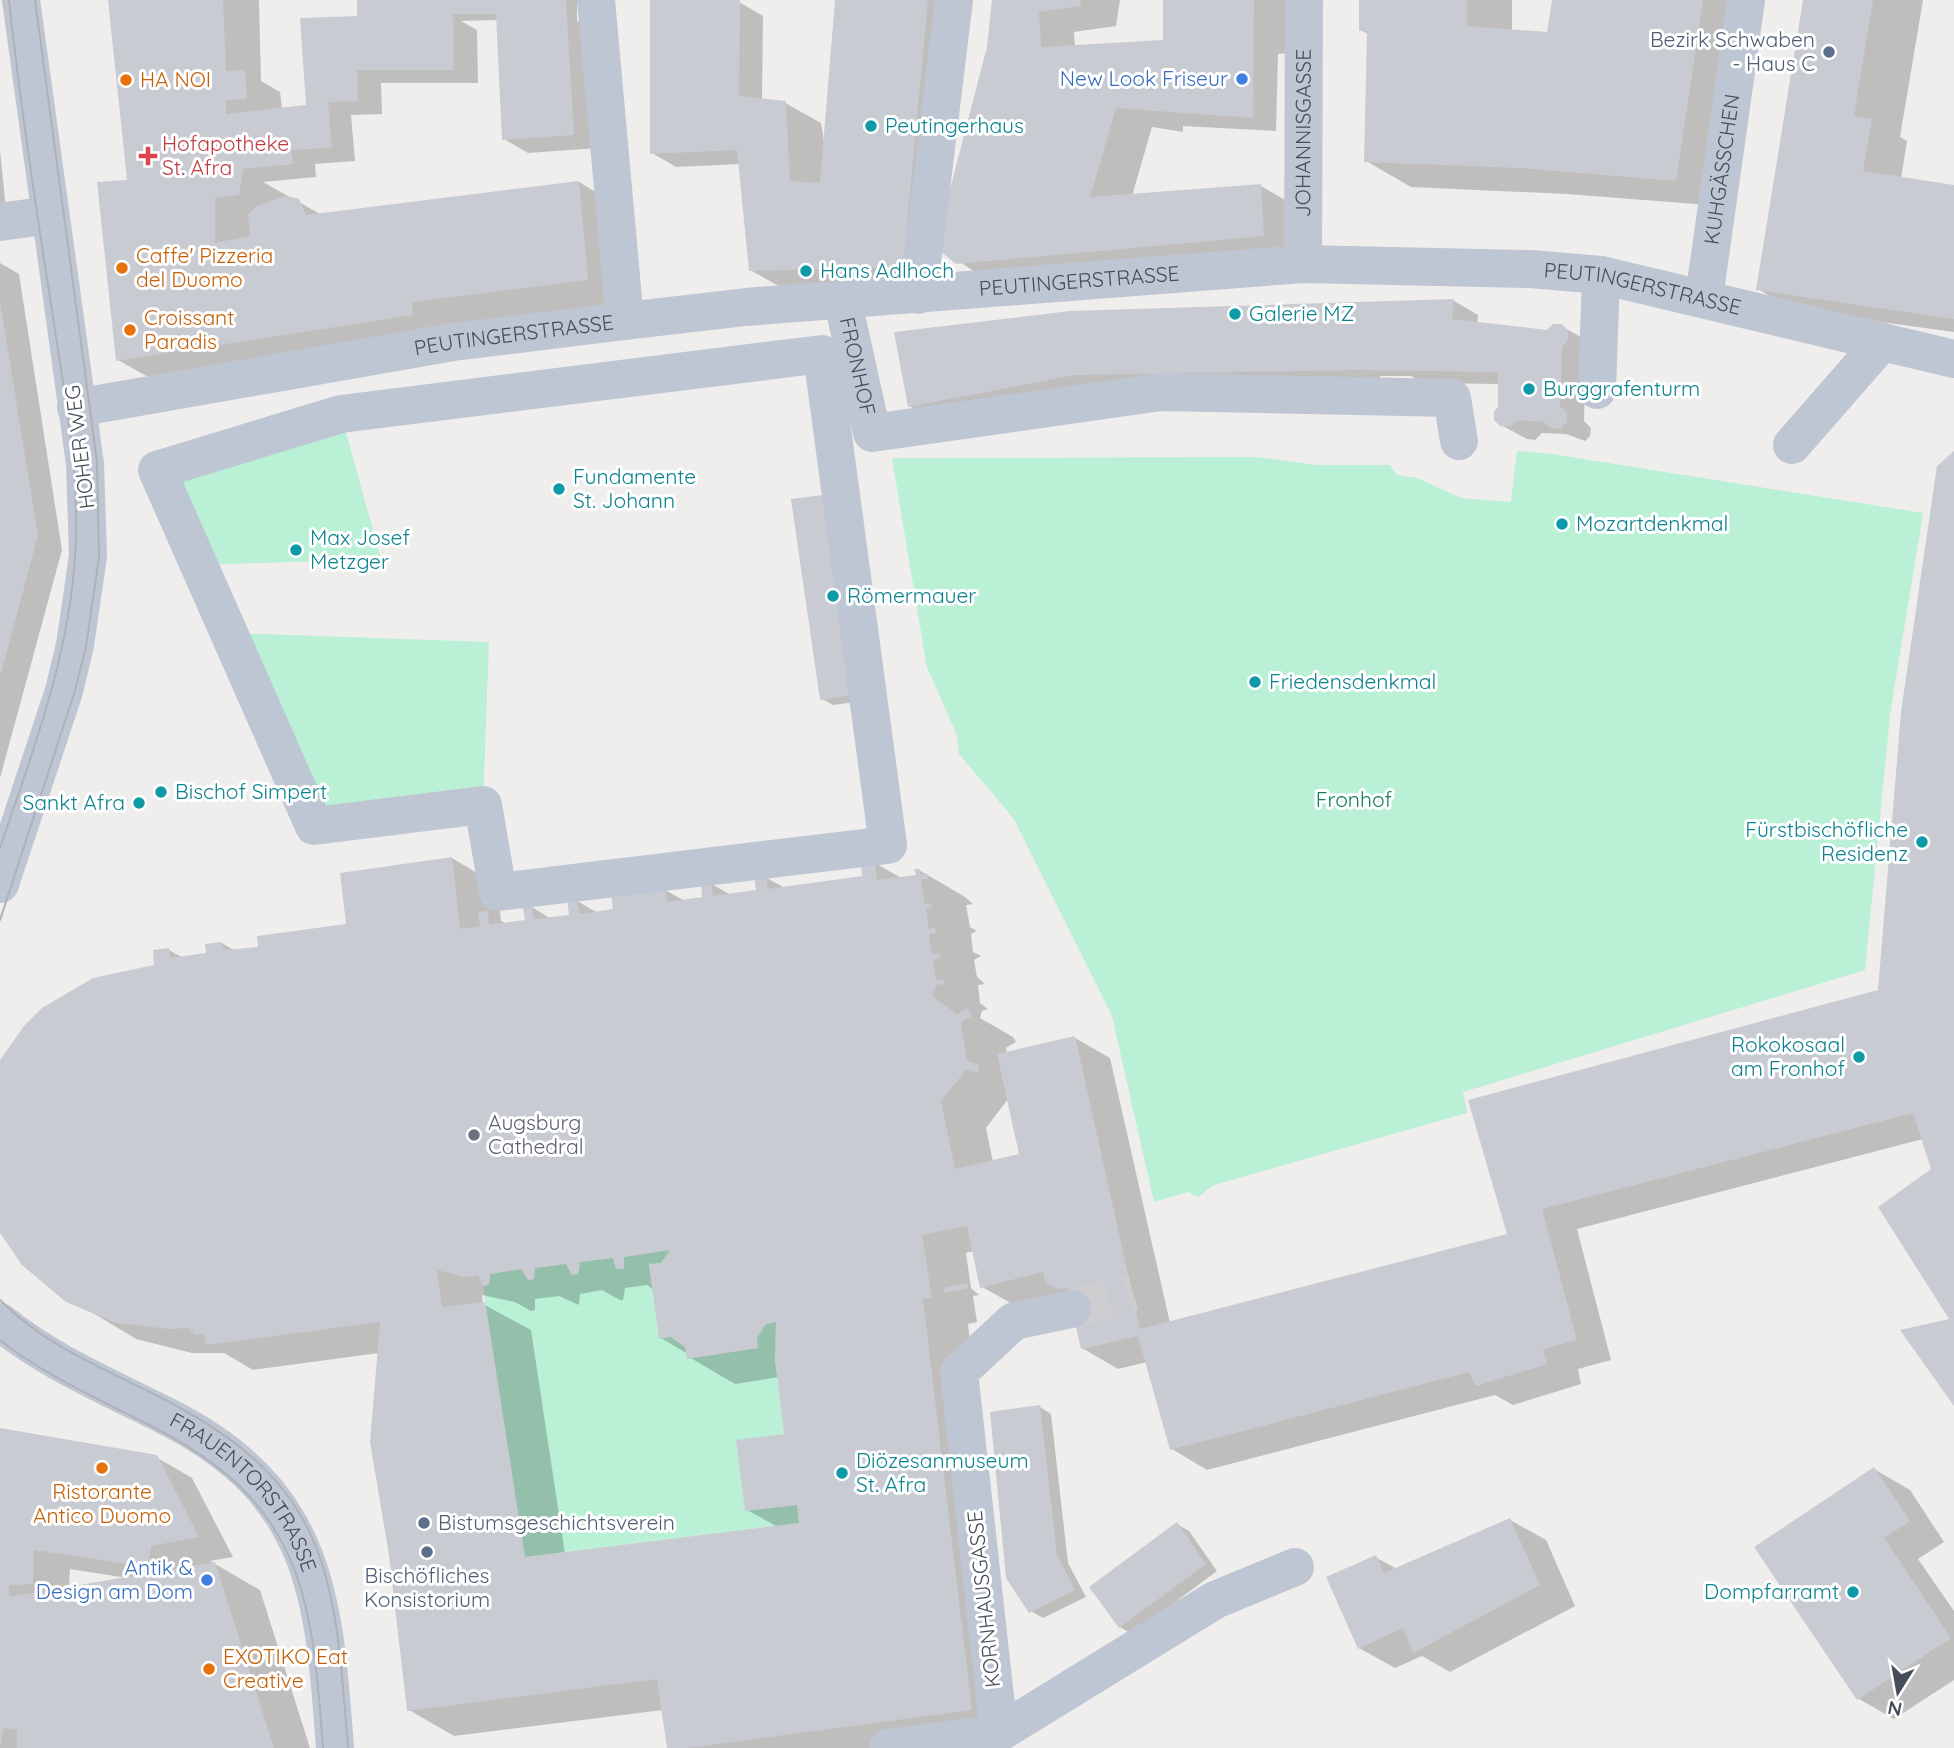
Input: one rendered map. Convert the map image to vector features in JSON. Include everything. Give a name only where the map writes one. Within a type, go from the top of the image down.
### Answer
[{"type":"street","name":"HOHER WEG","points":[[0,884],[64,691],[83,602],[88,509],[21,0]]},
{"type":"street","points":[[596,0],[625,321]]},
{"type":"street","points":[[918,295],[954,0]]},
{"type":"street","name":"JOHANNISGASSE","points":[[1303,264],[1304,0]]},
{"type":"street","name":"KUHGÄSSCHEN","points":[[1704,298],[1746,0]]},
{"type":"street","points":[[0,222],[50,215]]},
{"type":"street","name":"PEUTINGERSTRASSE","points":[[76,408],[453,342],[625,321],[746,307],[843,302],[1303,264],[1530,269],[1601,275],[1954,359]]},
{"type":"street","points":[[1597,390],[1601,275]]},
{"type":"street","name":"FRONHOF","points":[[843,302],[872,433],[1161,392],[1452,398],[1460,441]]},
{"type":"street","points":[[1792,445],[1882,342]]},
{"type":"street","points":[[822,354],[888,845],[498,892],[483,805],[314,826],[157,470],[341,414],[822,354]]},
{"type":"street","name":"KORNHAUSGASSE","points":[[999,1733],[959,1372],[1014,1321],[1072,1310]]},
{"type":"street","name":"FRAUENTORSTRASSE","points":[[7,1327],[77,1371],[198,1434],[250,1473],[272,1497],[305,1554],[322,1611],[335,1748]]},
{"type":"street","points":[[888,1748],[999,1733],[1215,1600],[1295,1567]]},
{"type":"green space","points":[[341,414],[381,559],[199,565],[157,470]]},
{"type":"green space","name":"Fronhof","points":[[1517,451],[1552,454],[1923,513],[1890,715],[1865,970],[1463,1092],[1467,1113],[1214,1185],[1198,1197],[1188,1192],[1154,1202],[1112,1016],[1014,819],[959,754],[957,735],[927,667],[892,458],[1256,457],[1317,465],[1390,465],[1397,475],[1417,478],[1461,498],[1511,502]]},
{"type":"green space","points":[[229,633],[489,642],[483,805],[314,826]]},
{"type":"green space","points":[[670,1250],[661,1263],[649,1265],[659,1338],[671,1337],[685,1347],[688,1358],[758,1348],[757,1338],[766,1324],[776,1322],[775,1360],[784,1434],[736,1441],[745,1510],[797,1505],[799,1523],[525,1557],[483,1286],[489,1285],[490,1274],[521,1269],[528,1280],[534,1279],[535,1268],[566,1264],[573,1275],[578,1274],[580,1262],[613,1258],[616,1269],[623,1269],[624,1257]]},
{"type":"building","points":[[108,0],[223,0],[226,71],[245,70],[247,99],[226,100],[226,114],[306,105],[300,18],[357,16],[357,0],[566,0],[574,135],[502,140],[496,14],[453,14],[454,70],[357,70],[358,101],[328,102],[332,148],[291,150],[293,164],[243,169],[239,195],[215,198],[215,243],[250,236],[248,215],[257,206],[286,196],[299,199],[306,215],[579,181],[588,280],[412,302],[413,315],[116,361],[97,182],[127,180]]},
{"type":"building","name":"Peutingerhaus","points":[[650,0],[740,0],[739,96],[786,101],[790,181],[820,183],[835,0],[928,0],[903,267],[749,271],[737,150],[650,154]]},
{"type":"building","points":[[992,0],[1081,0],[1080,6],[1039,12],[1041,47],[1163,40],[1163,0],[1254,0],[1253,118],[1116,108],[1090,197],[1261,184],[1264,236],[956,264],[935,247],[987,47]]},
{"type":"building","points":[[1359,0],[1467,0],[1467,26],[1547,32],[1552,0],[1703,0],[1676,181],[1520,168],[1364,162],[1367,31],[1359,31]]},
{"type":"building","points":[[1803,0],[1873,0],[1854,116],[1872,119],[1863,171],[1954,185],[1954,319],[1756,290]]},
{"type":"building","points":[[1454,299],[1452,319],[1547,330],[1553,324],[1562,324],[1568,331],[1568,340],[1562,347],[1560,406],[1567,413],[1567,422],[1560,429],[1551,428],[1544,422],[1517,420],[1510,427],[1500,426],[1494,420],[1494,411],[1498,407],[1498,372],[1357,370],[1075,375],[908,407],[894,332],[1070,311]]},
{"type":"building","points":[[0,302],[38,535],[1,674],[0,673]]},
{"type":"building","points":[[1954,451],[1954,1406],[1900,1330],[1949,1319],[1878,1207],[1931,1169],[1913,1113],[1542,1209],[1577,1340],[1543,1349],[1547,1364],[1476,1386],[1469,1372],[1170,1450],[1138,1336],[1081,1349],[1067,1288],[1057,1289],[1045,1282],[1043,1272],[980,1288],[967,1226],[922,1235],[932,1297],[923,1299],[972,1710],[687,1748],[667,1748],[657,1679],[407,1711],[389,1555],[370,1442],[380,1322],[206,1345],[204,1334],[195,1335],[188,1328],[169,1329],[116,1323],[66,1302],[22,1265],[0,1233],[0,1060],[24,1026],[42,1008],[93,978],[154,965],[153,950],[169,948],[170,958],[206,953],[205,944],[222,942],[224,950],[258,947],[257,936],[346,924],[340,873],[452,857],[460,929],[480,926],[478,912],[488,911],[489,925],[525,920],[523,907],[532,906],[534,919],[569,915],[567,900],[577,899],[579,914],[613,909],[611,894],[665,888],[668,902],[702,897],[701,883],[710,881],[713,896],[756,890],[754,876],[766,875],[768,889],[862,876],[861,863],[875,861],[877,880],[916,875],[914,869],[920,869],[920,874],[927,874],[928,879],[921,879],[925,904],[931,903],[932,908],[926,909],[929,929],[935,928],[936,933],[929,934],[932,955],[939,953],[940,958],[933,960],[936,980],[943,979],[944,984],[936,985],[933,996],[957,1015],[967,1008],[972,1016],[961,1022],[967,1061],[979,1064],[978,1073],[966,1070],[941,1101],[955,1169],[1019,1154],[997,1054],[1075,1036],[1140,1329],[1507,1234],[1468,1100],[1878,990],[1901,712],[1937,466]],"holes":[[[670,1250],[661,1263],[649,1264],[659,1339],[671,1337],[685,1347],[687,1359],[758,1348],[757,1338],[766,1324],[776,1322],[775,1360],[784,1434],[736,1440],[745,1511],[797,1505],[799,1523],[525,1557],[485,1302],[442,1307],[437,1270],[465,1277],[478,1275],[483,1286],[489,1285],[490,1274],[521,1269],[528,1280],[534,1279],[535,1268],[566,1264],[572,1275],[578,1274],[580,1262],[613,1258],[616,1269],[624,1269],[624,1257]]]},
{"type":"building","points":[[823,495],[852,695],[820,700],[791,499]]},
{"type":"building","points":[[967,1283],[968,1288],[944,1293],[943,1288]]},
{"type":"building","points":[[1040,1405],[1057,1555],[1075,1590],[1029,1613],[1006,1578],[990,1412]]},
{"type":"building","points":[[0,1428],[157,1455],[199,1537],[151,1546],[148,1567],[34,1550],[33,1584],[9,1585],[9,1597],[215,1562],[274,1748],[17,1748],[17,1729],[4,1728],[0,1748]]},
{"type":"building","name":"Dompfarramt","points":[[1874,1467],[1910,1521],[1884,1538],[1951,1638],[1857,1700],[1754,1547]]},
{"type":"building","points":[[1510,1518],[1540,1585],[1413,1653],[1403,1628],[1358,1649],[1326,1577],[1376,1555],[1384,1573]]},
{"type":"building","points":[[1177,1522],[1206,1564],[1119,1628],[1089,1587]]},
{"type":"tunnel","points":[[1072,1309],[1133,1292]]},
{"type":"tram line","points":[[0,848],[57,668],[71,594],[76,524],[70,430],[28,152],[9,0]]},
{"type":"tram line","points":[[0,920],[74,694],[86,647],[99,557],[97,462],[35,0]]},
{"type":"tram line","points":[[0,1300],[51,1341],[208,1424],[253,1458],[287,1494],[310,1534],[326,1577],[336,1627],[348,1748]]},
{"type":"tram line","points":[[0,1340],[54,1376],[203,1456],[241,1488],[269,1521],[290,1558],[304,1599],[313,1644],[323,1748]]},
{"type":"place","name":"Bezirk Schwaben - Haus C","points":[[1829,52]]},
{"type":"place","name":"New Look Friseur","points":[[1242,79]]},
{"type":"place","name":"HA NOI","points":[[126,80]]},
{"type":"place","name":"Peutingerhaus","points":[[871,126]]},
{"type":"place","name":"Hofapotheke St. Afra","points":[[148,156]]},
{"type":"place","name":"Caffe' Pizzeria del Duomo","points":[[122,268]]},
{"type":"place","name":"Hans Adlhoch","points":[[806,271]]},
{"type":"place","name":"Galerie MZ","points":[[1235,314]]},
{"type":"place","name":"Croissant Paradis","points":[[130,330]]},
{"type":"place","name":"Burggrafenturm","points":[[1529,389]]},
{"type":"place","name":"Fundamente St. Johann","points":[[559,489]]},
{"type":"place","name":"Mozartdenkmal","points":[[1562,524]]},
{"type":"place","name":"Max Josef Metzger","points":[[296,550]]},
{"type":"place","name":"Römermauer","points":[[833,596]]},
{"type":"place","name":"Friedensdenkmal","points":[[1255,682]]},
{"type":"place","name":"Bischof Simpert","points":[[161,792]]},
{"type":"place","name":"Sankt Afra","points":[[139,803]]},
{"type":"place","name":"Fürstbischöfliche Residenz","points":[[1922,842]]},
{"type":"place","name":"Rokokosaal am Fronhof","points":[[1859,1057]]},
{"type":"place","name":"Augsburg Cathedral","points":[[474,1135]]},
{"type":"place","name":"Ristorante Antico Duomo","points":[[102,1468]]},
{"type":"place","name":"Diözesanmuseum St. Afra","points":[[842,1473]]},
{"type":"place","name":"Bistumsgeschichtsverein","points":[[424,1523]]},
{"type":"place","name":"Bischöfliches Konsistorium","points":[[427,1552]]},
{"type":"place","name":"Antik & Design am Dom","points":[[207,1580]]},
{"type":"place","name":"Dompfarramt","points":[[1853,1592]]},
{"type":"place","name":"EXOTIKO Eat Creative","points":[[209,1669]]}]
